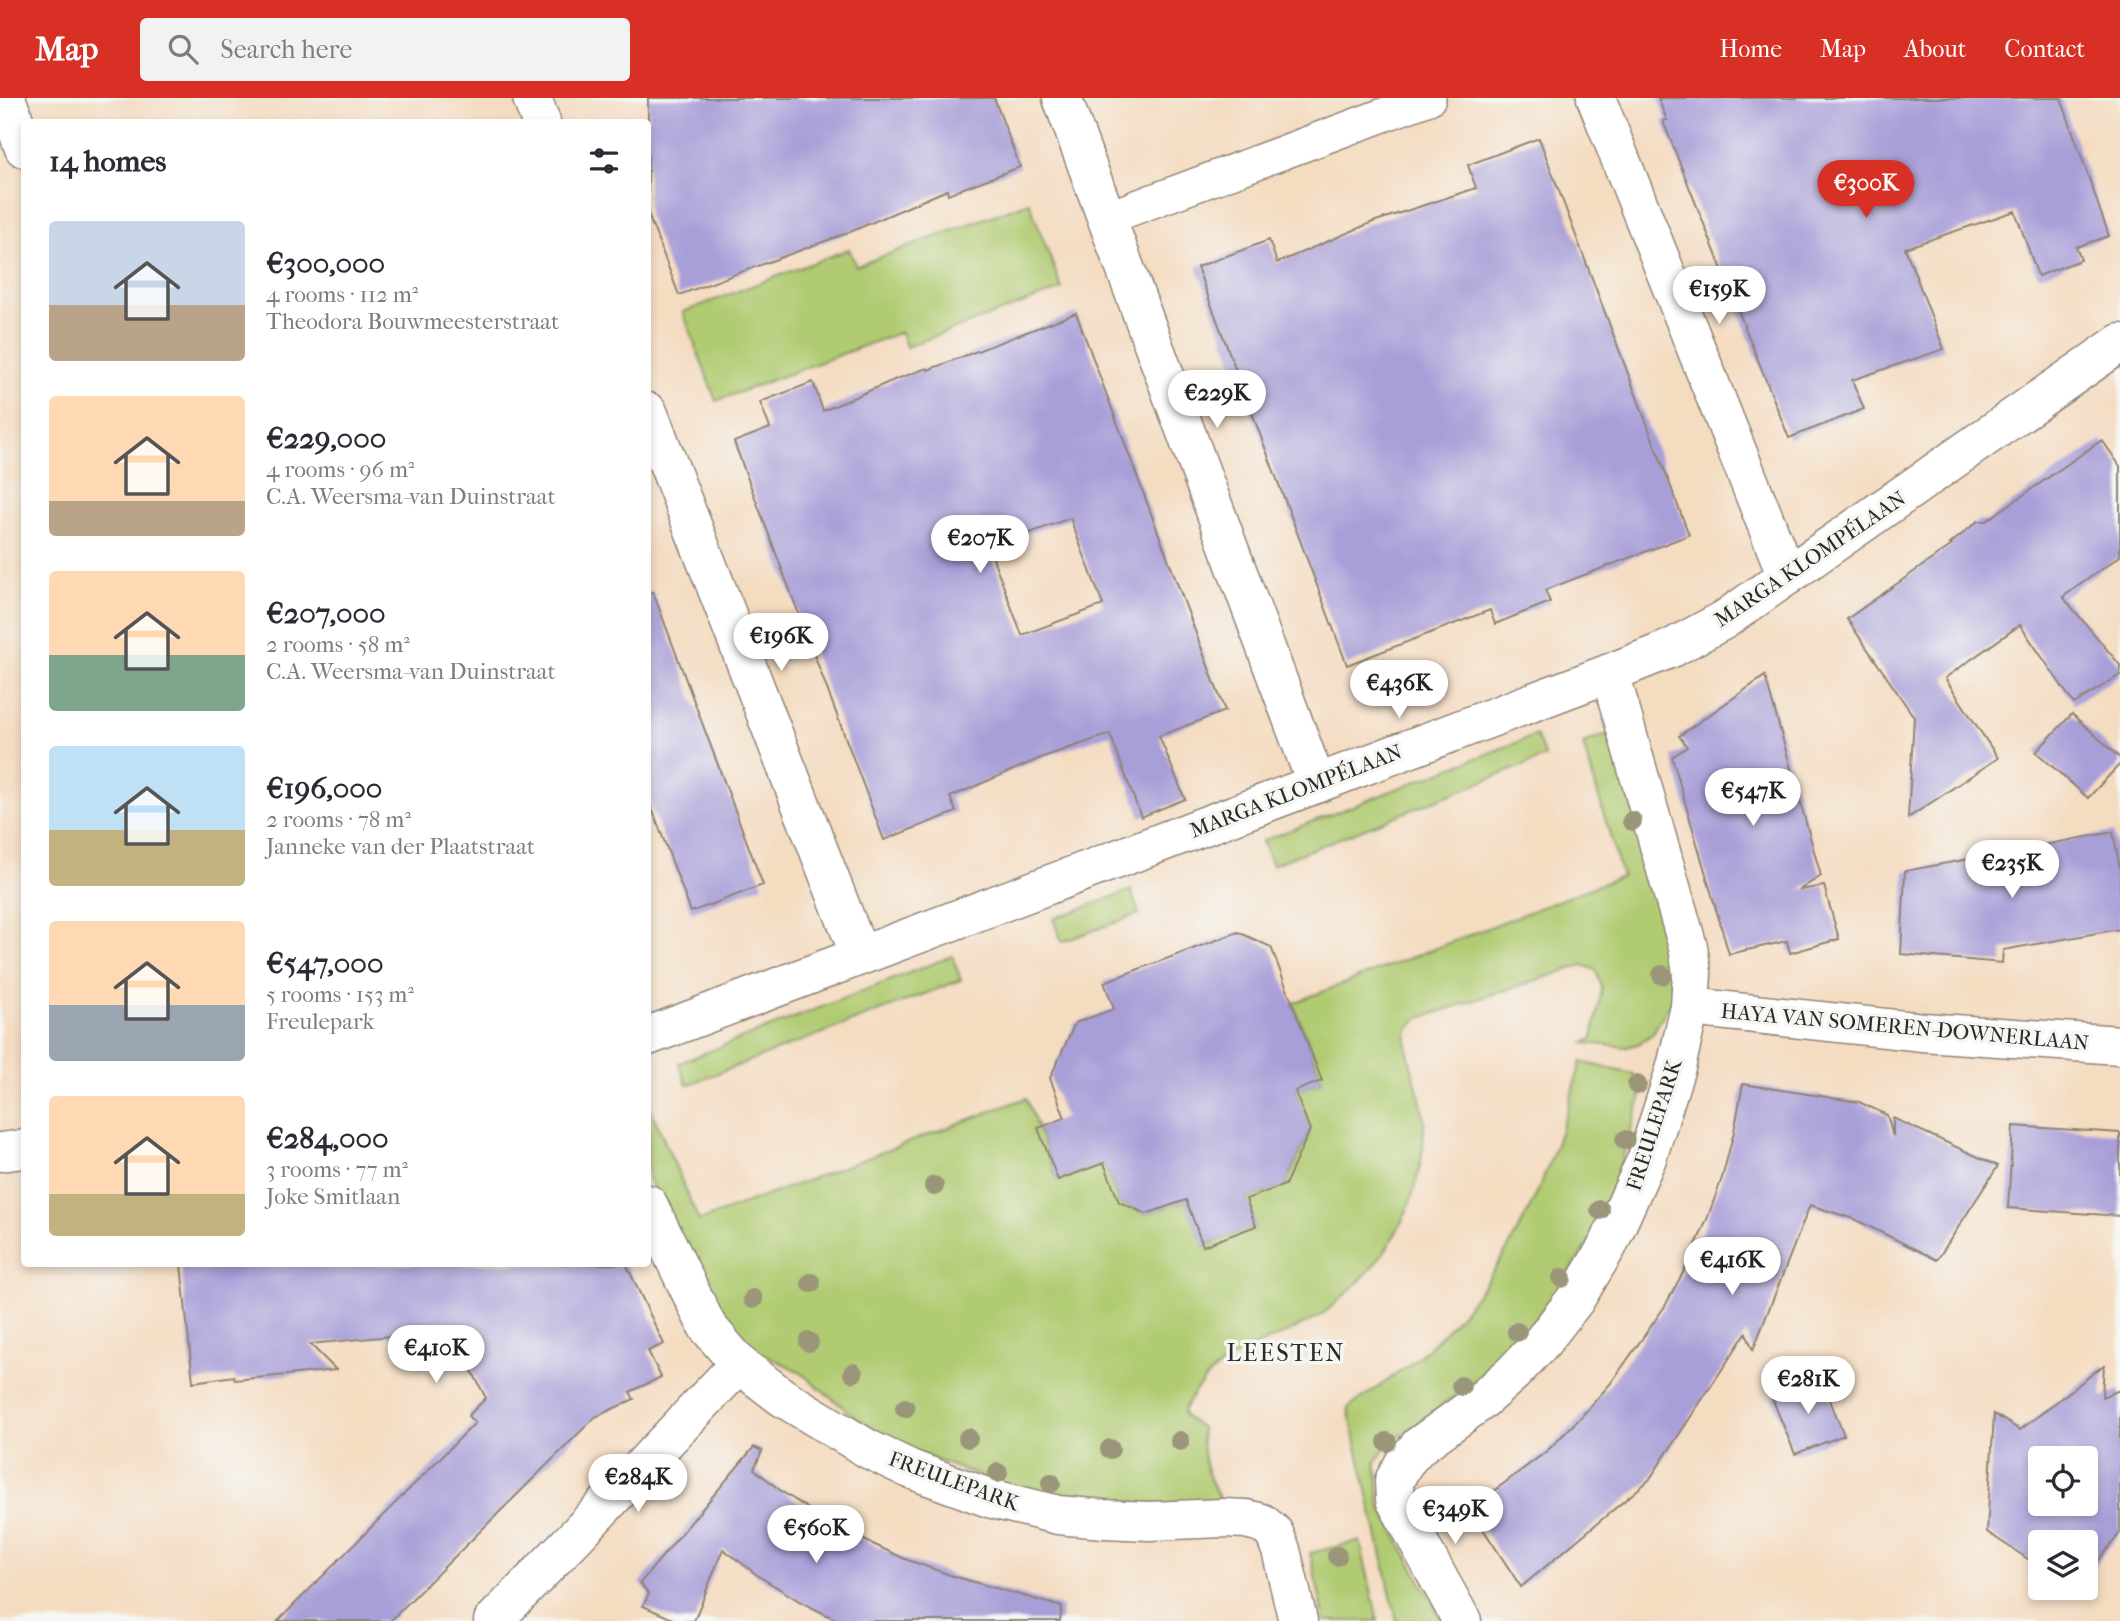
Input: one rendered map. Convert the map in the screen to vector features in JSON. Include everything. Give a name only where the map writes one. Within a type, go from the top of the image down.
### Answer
[{"type":"street","points":[[6,98],[21,140]]},
{"type":"street","points":[[532,98],[540,119]]},
{"type":"street","points":[[1062,98],[1316,783]]},
{"type":"street","points":[[1596,98],[1787,576]]},
{"type":"street","name":"MARGA KLOMPÉLAAN","points":[[651,1035],[1672,648],[1724,620],[2120,343]]},
{"type":"street","points":[[651,420],[860,956]]},
{"type":"street","name":"FREULEPARK","points":[[1462,1621],[1395,1499],[1394,1481],[1404,1463],[1419,1446],[1480,1402],[1505,1380],[1543,1341],[1574,1300],[1608,1245],[1647,1158],[1690,1007],[1692,974],[1688,947],[1610,673]]},
{"type":"street","name":"HAYA VAN SOMEREN-DOWNERLAAN","points":[[1690,1007],[1923,1032],[2120,1045]]},
{"type":"street","points":[[0,1152],[21,1149]]},
{"type":"street","name":"FREULEPARK","points":[[651,1210],[707,1326],[739,1364],[782,1397],[868,1449],[910,1469],[989,1498],[1058,1515],[1150,1521],[1224,1518],[1262,1523],[1274,1533],[1281,1550],[1298,1621]]},
{"type":"street","points":[[493,1621],[739,1364]]},
{"type":"lane","points":[[1107,219],[1429,98]]},
{"type":"green space","points":[[1029,202],[1062,289],[906,347],[901,332],[716,401],[683,312],[849,249],[856,266]]},
{"type":"green space","points":[[1536,735],[1545,757],[1272,865],[1262,841]]},
{"type":"green space","points":[[1604,735],[1613,735],[1673,934],[1675,996],[1652,1034],[1640,1043],[1627,1047],[1584,1043],[1593,1038],[1602,988],[1596,970],[1583,965],[1420,1018],[1410,1027],[1407,1046],[1423,1112],[1423,1142],[1421,1162],[1410,1202],[1392,1239],[1368,1272],[1328,1309],[1316,1318],[1229,1360],[1201,1384],[1185,1408],[1185,1417],[1201,1427],[1205,1465],[1220,1500],[1167,1506],[1078,1500],[998,1483],[912,1451],[850,1413],[800,1372],[768,1356],[752,1353],[725,1330],[651,1184],[651,1110],[699,1221],[1026,1098],[1058,1180],[1104,1163],[1119,1202],[1146,1214],[1186,1200],[1204,1246],[1255,1226],[1246,1199],[1285,1185],[1310,1131],[1295,1091],[1322,1081],[1293,1003],[1622,876],[1583,744]]},
{"type":"green space","points":[[1131,890],[1139,914],[1062,942],[1053,919]]},
{"type":"green space","points":[[952,956],[961,980],[687,1085],[679,1063]]},
{"type":"green space","points":[[1581,1062],[1633,1074],[1640,1082],[1641,1097],[1613,1188],[1594,1234],[1564,1282],[1524,1333],[1503,1356],[1467,1387],[1385,1447],[1376,1462],[1380,1505],[1442,1621],[1397,1621],[1348,1408],[1405,1368],[1428,1348],[1450,1326],[1489,1278],[1521,1225],[1547,1169]]},
{"type":"green space","points":[[1360,1541],[1378,1621],[1325,1621],[1310,1553]]},
{"type":"building","points":[[648,98],[994,98],[1020,167],[948,194],[947,190],[850,232],[679,295],[651,222],[651,119],[648,119]]},
{"type":"building","points":[[1658,98],[2061,98],[2109,236],[2076,247],[2081,260],[2038,276],[2015,211],[1905,248],[1944,349],[1852,380],[1864,409],[1789,438],[1663,121],[1667,120]]},
{"type":"building","points":[[1539,138],[1689,535],[1545,590],[1550,602],[1495,624],[1490,610],[1347,665],[1197,267],[1269,240],[1277,263],[1373,222],[1476,188],[1468,165]]},
{"type":"building","points":[[1076,313],[1225,711],[1159,736],[1185,799],[1141,817],[1110,734],[1043,757],[950,797],[956,812],[884,840],[734,442],[770,428],[760,402],[813,382],[823,411],[894,380],[927,368],[928,370]],"holes":[[[1070,518],[1103,605],[1022,635],[989,548]]]},
{"type":"building","points":[[2102,440],[2120,466],[2120,556],[2063,597],[2120,665],[2120,675],[2074,704],[2020,625],[1945,678],[1998,758],[1908,818],[1914,717],[1847,619],[1952,545],[1950,544],[1978,521],[1986,521]]},
{"type":"building","points":[[651,592],[763,885],[691,912],[651,806]]},
{"type":"building","points":[[1765,676],[1821,876],[1799,890],[1824,886],[1839,939],[1790,953],[1787,941],[1729,954],[1672,757],[1687,747],[1679,736]]},
{"type":"building","points":[[2072,714],[2120,758],[2120,764],[2088,798],[2036,752]]},
{"type":"building","points":[[2113,832],[2120,869],[2120,929],[2003,950],[2002,963],[1901,954],[1905,871]]},
{"type":"building","points":[[1238,932],[1271,947],[1322,1081],[1295,1091],[1310,1130],[1285,1185],[1246,1199],[1256,1226],[1203,1246],[1186,1200],[1146,1214],[1119,1202],[1104,1163],[1058,1180],[1038,1128],[1065,1118],[1050,1078],[1075,1023],[1114,1009],[1104,982]]},
{"type":"building","points":[[1743,1084],[1859,1102],[1887,1115],[1893,1136],[1893,1118],[1998,1166],[1937,1260],[1854,1219],[1810,1205],[1753,1350],[1746,1333],[1649,1480],[1521,1587],[1470,1509],[1547,1451],[1580,1418],[1611,1383],[1665,1306],[1687,1265],[1722,1178]]},
{"type":"building","points":[[2013,1126],[2120,1133],[2120,1216],[2008,1208]]},
{"type":"building","points":[[181,1267],[627,1267],[664,1344],[648,1351],[661,1377],[630,1392],[634,1399],[595,1417],[390,1621],[278,1621],[475,1423],[468,1416],[486,1398],[451,1330],[310,1344],[336,1370],[235,1380],[234,1376],[193,1382]]},
{"type":"building","points":[[2104,1365],[2102,1397],[2120,1390],[2120,1533],[2098,1561],[2098,1530],[2028,1530],[2028,1559],[1987,1532],[1994,1414],[2020,1430]]},
{"type":"building","points":[[1821,1378],[1844,1435],[1795,1454],[1772,1398]]},
{"type":"building","points":[[754,1447],[762,1451],[754,1469],[781,1491],[821,1517],[905,1559],[953,1576],[1062,1607],[1060,1621],[839,1621],[757,1575],[723,1549],[694,1621],[677,1621],[643,1606],[649,1594],[640,1583]]},
{"type":"district","name":"LEESTEN","points":[[1286,1353]]}]
